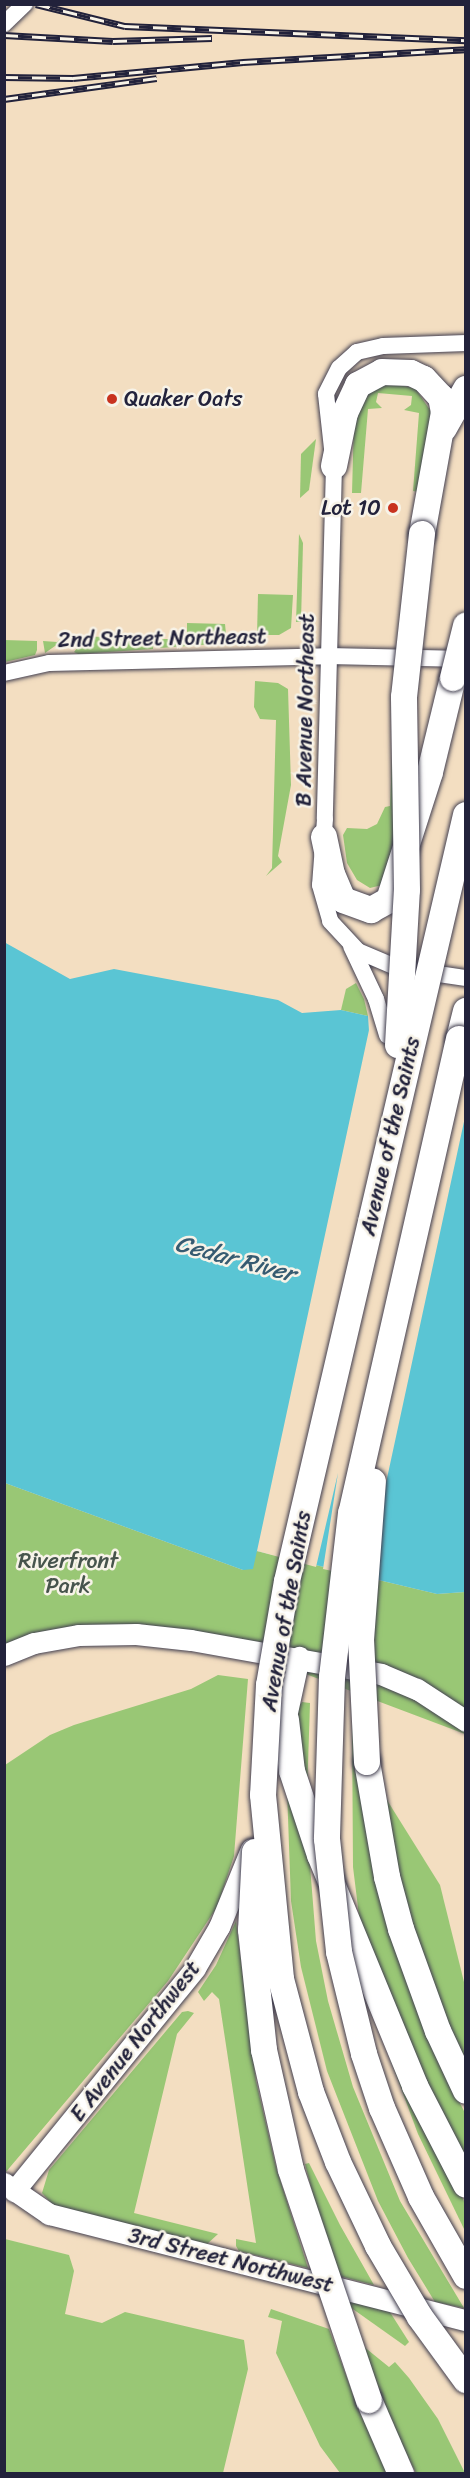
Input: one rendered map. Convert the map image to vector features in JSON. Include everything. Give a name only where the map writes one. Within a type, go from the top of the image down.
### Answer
[{"type":"highway","points":[[334,466],[351,395],[368,377],[382,372],[411,373],[434,387],[441,398],[443,429]]},
{"type":"highway","points":[[390,1135],[406,937],[404,698],[422,534],[443,429],[452,408],[465,389]]},
{"type":"highway","points":[[324,837],[332,874],[343,900],[359,908],[380,907],[389,900],[397,882],[430,772],[465,626]]},
{"type":"highway","points":[[398,968],[430,772]]},
{"type":"highway","name":"Avenue of the Saints","points":[[465,815],[287,1581],[269,1685],[263,1795],[281,1979],[314,2101],[378,2246],[420,2317],[465,2379]]},
{"type":"highway","name":"Avenue of the Saints","points":[[465,1011],[351,1514],[336,1634],[327,1776],[333,1910],[348,1997],[382,2108],[421,2197],[465,2276]]},
{"type":"highway","points":[[384,1361],[362,1599],[362,1688],[367,1762],[387,1877],[401,1929],[438,2031],[465,2091]]},
{"type":"highway","points":[[286,1720],[292,1771],[320,1855],[414,2086],[465,2185]]},
{"type":"highway","points":[[263,1795],[250,1900],[264,2050],[291,2170],[369,2400],[401,2474]]},
{"type":"main road","points":[[4,1655],[34,1643],[79,1635],[136,1634],[299,1657],[400,1681],[465,1720]]},
{"type":"main road","name":"E Avenue Northwest","points":[[8,2192],[170,2002],[208,1947],[248,1858],[286,1720],[299,1657]]},
{"type":"main road","name":"3rd Street Northwest","points":[[8,2192],[49,2214],[465,2320]]},
{"type":"street","points":[[4,24],[25,4]]},
{"type":"street","points":[[438,347],[465,343]]},
{"type":"street","points":[[438,347],[465,354]]},
{"type":"street","name":"B Avenue Northeast","points":[[387,1035],[376,999],[351,945],[330,921],[320,898],[324,837],[334,466],[326,394],[339,368],[357,352],[370,348],[438,347]]},
{"type":"street","name":"2nd Street Northeast","points":[[4,673],[49,663],[328,656],[465,659]]},
{"type":"street","name":"B Avenue Northeast","points":[[351,945],[398,968],[465,978]]},
{"type":"green space","points":[[385,383],[415,388],[432,413],[419,492],[413,491],[419,413],[404,410],[411,405],[412,396],[378,393],[376,402],[382,408],[368,409],[361,493],[352,493],[354,420],[366,393]]},
{"type":"green space","points":[[316,439],[309,490],[300,498],[301,454]]},
{"type":"green space","points":[[299,534],[303,543],[301,622],[296,622]]},
{"type":"green space","points":[[258,594],[293,595],[291,628],[279,635],[257,635]]},
{"type":"green space","points":[[187,623],[225,624],[226,634],[187,634]]},
{"type":"green space","points":[[63,636],[154,638],[153,649],[78,654],[74,652],[81,643],[65,639],[45,653],[43,641],[57,642]]},
{"type":"green space","points":[[162,639],[224,639],[215,644],[160,648]]},
{"type":"green space","points":[[4,640],[37,641],[37,650],[35,655],[5,662]]},
{"type":"green space","points":[[255,681],[278,683],[288,689],[291,785],[278,856],[282,862],[266,876],[272,868],[276,720],[260,719],[254,707]]},
{"type":"green space","points":[[393,735],[397,846],[382,885],[370,888],[357,880],[347,863],[343,835],[347,828],[367,829],[377,824],[385,807],[390,806]]},
{"type":"green space","points":[[356,983],[364,999],[368,1016],[341,1010],[346,989]]},
{"type":"green space","name":"Riverfront Park","points":[[5,1483],[243,1570],[257,1551],[437,1594],[465,1592],[465,1734],[234,1647],[136,1634],[5,1655]]},
{"type":"green space","points":[[218,1675],[248,1679],[234,1856],[217,1907],[168,1981],[5,2173],[5,1765],[50,1735],[74,1725],[191,1689]]},
{"type":"green space","points":[[302,1702],[310,1703],[307,1795],[296,1710]]},
{"type":"green space","points":[[352,1721],[431,2046],[465,2113],[465,2167],[363,1948],[353,1867]]},
{"type":"green space","points":[[377,1784],[440,1885],[465,1986],[465,2072],[406,1916]]},
{"type":"green space","points":[[287,1790],[307,1828],[316,1941],[328,2001],[353,2087],[400,2201],[464,2308],[435,2302],[408,2258],[378,2201],[327,2071],[301,1967],[291,1901]]},
{"type":"green space","points":[[236,1921],[256,2081],[276,2167],[308,2268],[239,2251],[236,2246],[236,2239],[256,2243],[219,1999],[212,1992],[204,2001],[198,1992],[216,1965]]},
{"type":"green space","points":[[182,2012],[194,2013],[177,2034],[134,2213],[218,2234],[206,2245],[53,2205],[42,2193],[49,2170]]},
{"type":"green space","points":[[382,2037],[465,2203],[465,2231],[418,2134]]},
{"type":"green space","points":[[309,2163],[374,2285],[339,2276],[314,2199],[305,2164]]},
{"type":"green space","points":[[5,2239],[69,2255],[74,2271],[65,2314],[102,2323],[125,2312],[244,2340],[248,2369],[223,2473],[5,2473]]},
{"type":"green space","points":[[346,2298],[388,2309],[409,2342],[405,2346],[350,2307]]},
{"type":"green space","points":[[271,2309],[329,2329],[359,2411],[390,2473],[340,2473],[320,2446],[276,2353],[282,2321],[268,2317]]},
{"type":"green space","points":[[363,2346],[389,2367],[395,2362],[409,2378],[438,2419],[465,2473],[416,2473],[395,2431]]},
{"type":"water","name":"Cedar River","points":[[4,942],[70,979],[114,969],[278,1000],[302,1013],[341,1010],[368,1016],[369,1031],[465,1055],[465,1592],[437,1594],[257,1551],[253,1569],[243,1570],[5,1483]]},
{"type":"pier","points":[[369,1030],[466,1051],[465,1117],[386,1483],[373,1580],[323,1569],[338,1473],[316,1567],[257,1551]]},
{"type":"railway","points":[[36,4],[125,26],[466,40]]},
{"type":"railway","points":[[4,35],[113,41],[212,38]]},
{"type":"railway","points":[[4,77],[73,78],[243,62],[466,49]]},
{"type":"railway","points":[[4,99],[157,78]]},
{"type":"place","name":"Quaker Oats","points":[[112,399]]},
{"type":"place","name":"Lot 10","points":[[393,508]]}]
